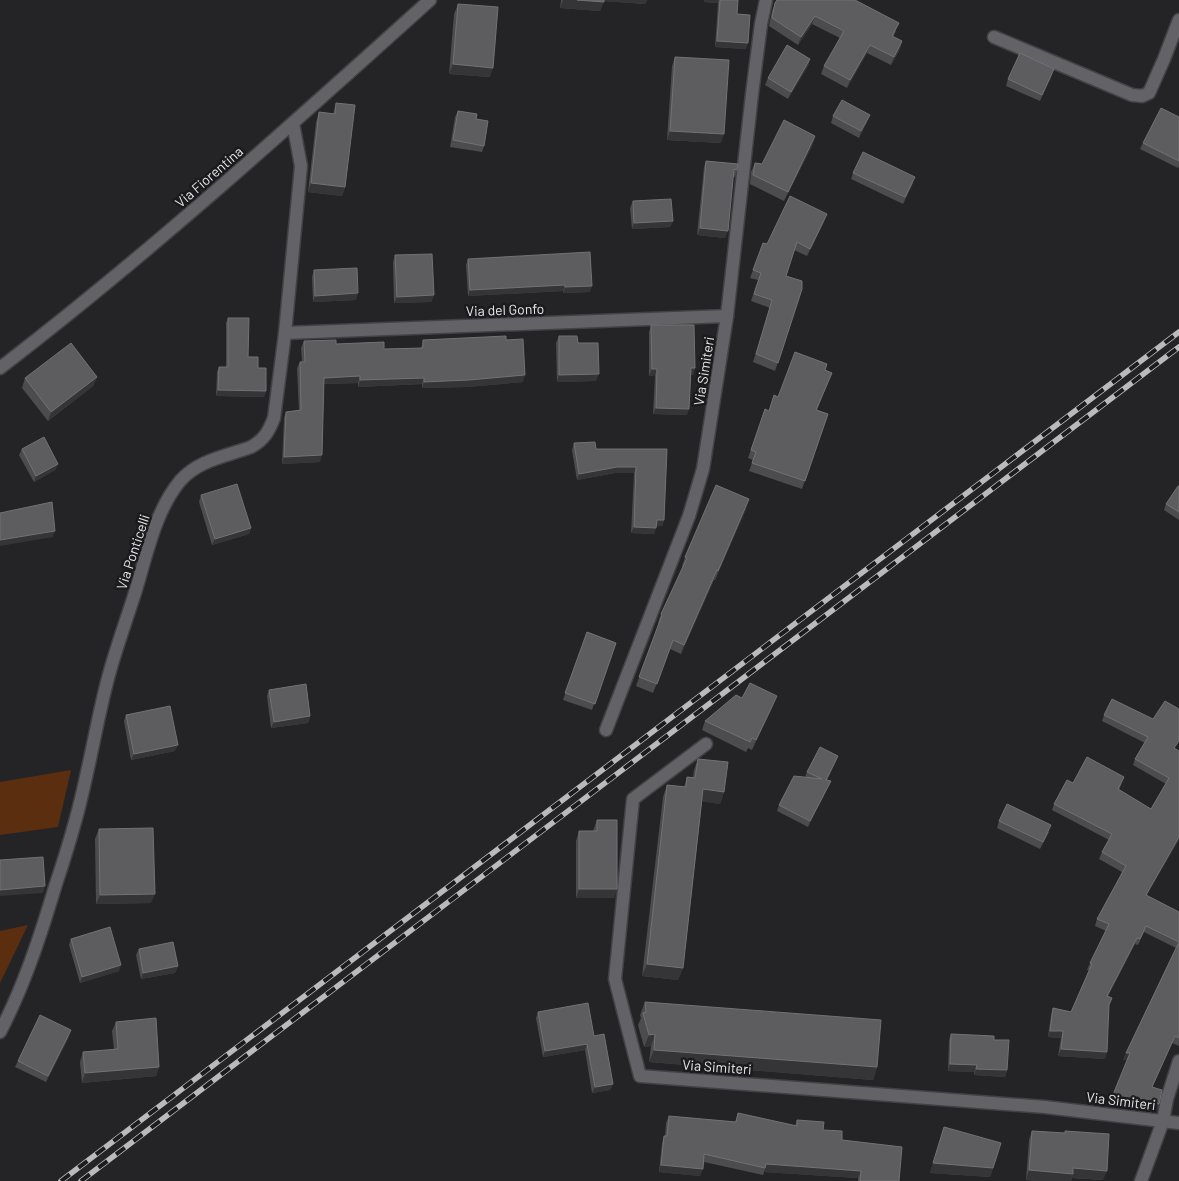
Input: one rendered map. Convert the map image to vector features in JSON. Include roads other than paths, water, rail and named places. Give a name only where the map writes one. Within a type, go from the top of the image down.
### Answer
[{"type":"street","name":"Via Fiorentina","points":[[0,368],[39,339],[129,265],[293,124],[430,0]]},
{"type":"street","name":"Via Simiteri","points":[[606,730],[690,516],[703,469],[727,316],[752,94],[766,0]]},
{"type":"street","points":[[994,37],[1132,95],[1142,96],[1149,93],[1179,20]]},
{"type":"street","name":"Via Ponticelli","points":[[0,1032],[11,1011],[40,938],[75,822],[107,680],[155,528],[172,492],[191,470],[202,464],[251,448],[264,438],[271,427],[275,411],[285,333],[301,166],[293,124]]},
{"type":"street","name":"Via del Gonfo","points":[[285,333],[727,316]]},
{"type":"street","name":"Via Simiteri","points":[[706,744],[633,799],[615,979],[640,1076],[1046,1107],[1163,1121]]},
{"type":"street","points":[[1141,1181],[1163,1121],[1167,1099],[1179,1061]]},
{"type":"street","points":[[1163,1121],[1179,1123]]},
{"type":"railway","points":[[61,1181],[1179,332]]},
{"type":"railway","points":[[81,1181],[1179,347]]}]
